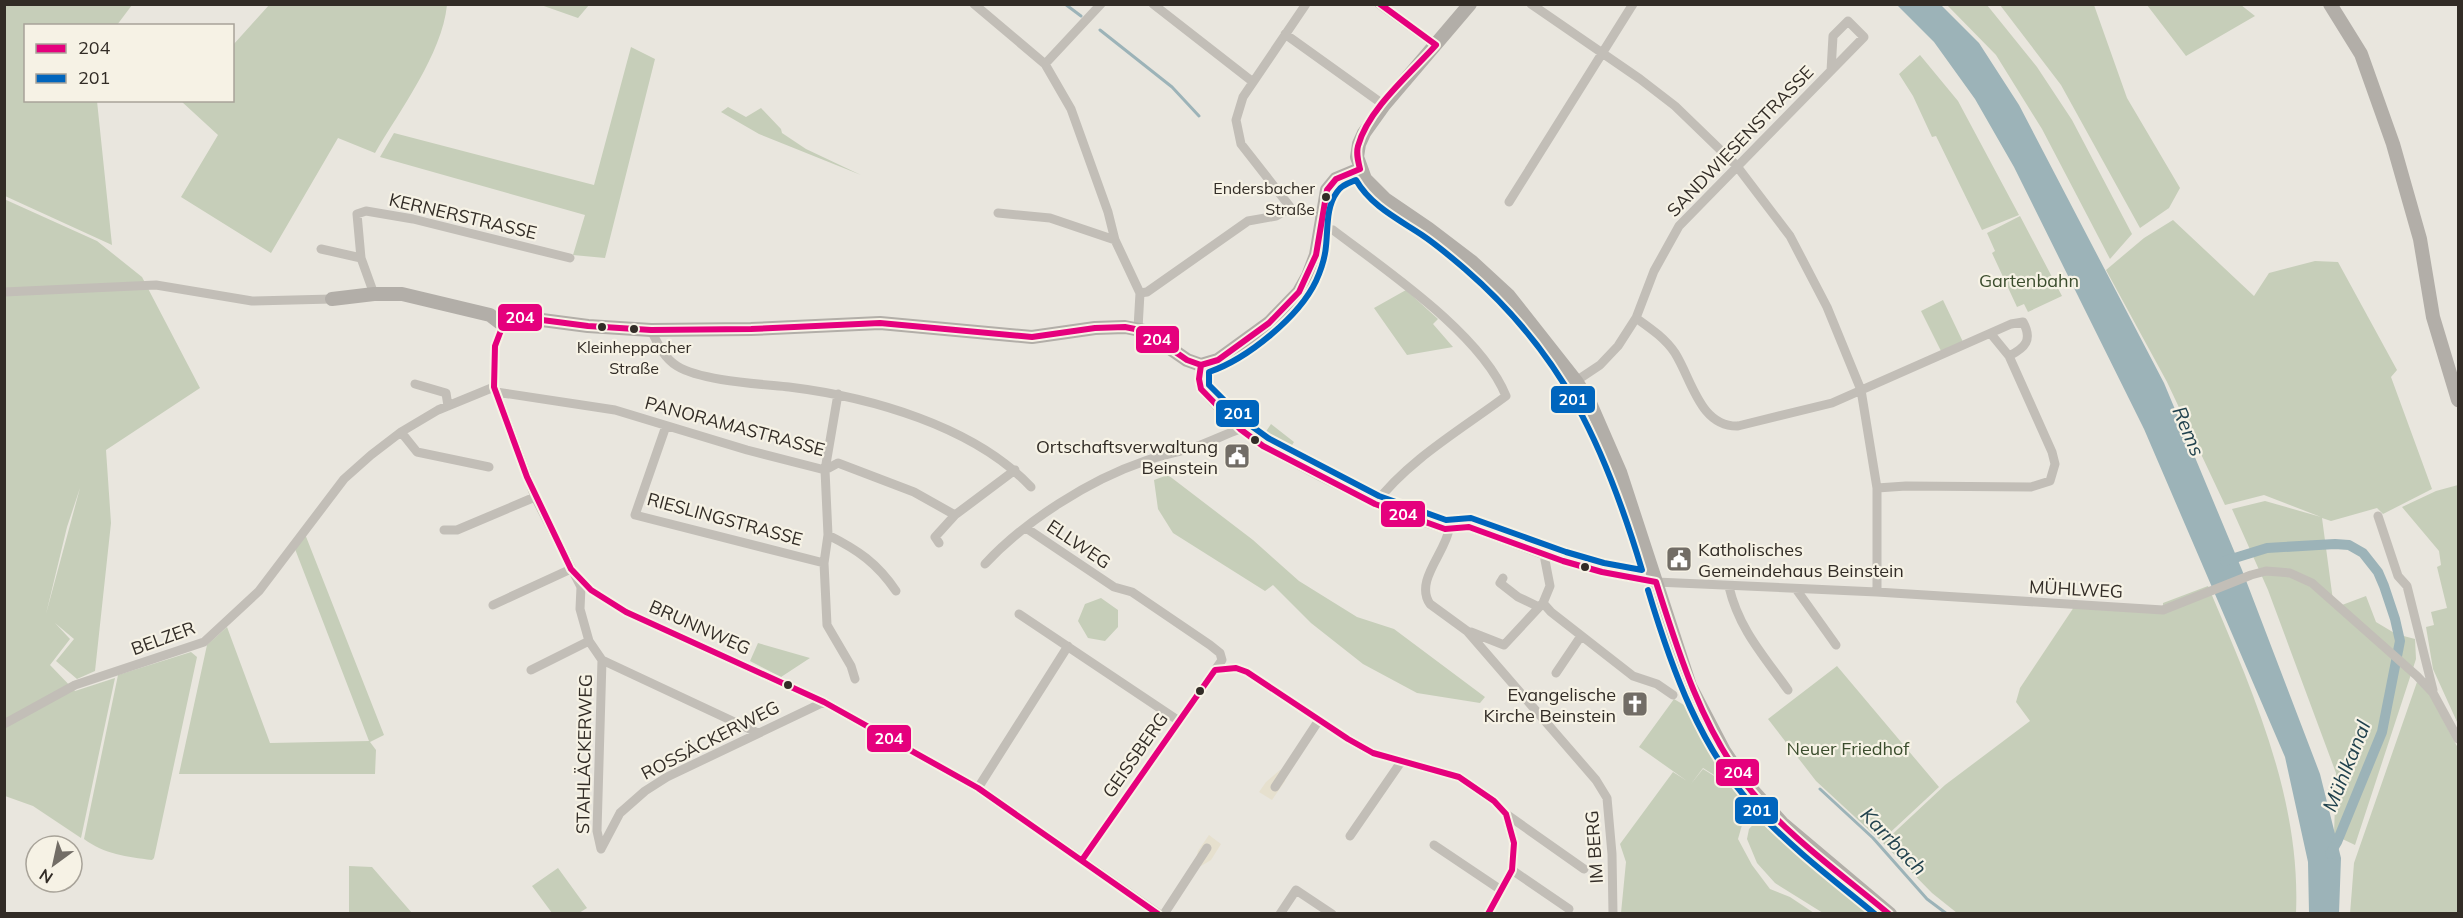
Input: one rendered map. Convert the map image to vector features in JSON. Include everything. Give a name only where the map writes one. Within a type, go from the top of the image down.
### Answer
[{"type":"street","points":[[974,4],[1045,64],[1071,109],[1115,240],[1140,293],[1138,328]]},
{"type":"street","points":[[1045,64],[1101,4]]},
{"type":"street","points":[[1153,4],[1253,82]]},
{"type":"street","points":[[1140,293],[1147,292],[1248,221],[1276,216],[1291,208],[1241,144],[1236,120],[1243,97],[1306,4]]},
{"type":"street","points":[[1379,4],[1436,45]]},
{"type":"street","points":[[1470,4],[1384,105],[1364,133],[1357,157],[1360,169],[1375,191],[1462,255],[1509,296],[1576,381],[1590,404],[1620,472],[1694,694],[1724,751],[1745,782],[1782,822],[1890,914]]},
{"type":"street","points":[[1531,4],[1676,106],[1736,165],[1790,236],[1827,307],[1861,390],[1877,488],[1876,592]]},
{"type":"street","points":[[1509,202],[1633,4]]},
{"type":"street","points":[[2330,4],[2361,54],[2393,144],[2420,238],[2433,317],[2458,400]]},
{"type":"street","name":"SANDWIESENSTRASSE","points":[[1576,381],[1600,365],[1618,346],[1636,318],[1654,271],[1679,226],[1736,165],[1831,71],[1864,37],[1848,21],[1833,36],[1831,71]]},
{"type":"street","points":[[1285,34],[1384,105]]},
{"type":"street","points":[[4,292],[156,285],[252,301],[402,294],[490,315],[503,326],[507,321],[519,317],[588,326],[651,330],[751,329],[880,323],[1032,338],[1095,328],[1138,328],[1164,342],[1187,360],[1201,365],[1218,360],[1269,323],[1288,306],[1299,292],[1312,267],[1322,207],[1330,185],[1336,179],[1360,169]]},
{"type":"street","name":"KERNERSTRASSE","points":[[374,294],[361,258],[357,213],[366,211],[413,219],[570,258]]},
{"type":"street","points":[[998,213],[1050,218],[1115,240]]},
{"type":"street","points":[[1320,228],[1333,230],[1421,297],[1455,329],[1498,376],[1506,396],[1407,468],[1391,483],[1375,504]]},
{"type":"street","points":[[321,249],[361,258]]},
{"type":"street","points":[[1636,318],[1665,340],[1675,353],[1708,415],[1727,427],[1832,403],[2012,324],[2023,322],[2028,330],[2027,343],[2021,350],[2008,356]]},
{"type":"street","name":"BRUNNWEG","points":[[503,326],[495,346],[495,389],[535,497],[581,587],[580,609],[589,640],[602,660]]},
{"type":"street","points":[[651,330],[663,354],[679,367],[704,376],[837,394],[919,419],[970,441],[1015,470],[1031,487]]},
{"type":"street","points":[[1877,488],[1906,486],[2031,487],[2050,481],[2055,464],[2052,452],[2008,356],[1991,334]]},
{"type":"street","points":[[1201,365],[1199,379],[1201,389],[1240,429],[1263,446],[1394,513],[1449,529],[1469,527],[1544,555],[1550,586],[1541,605],[1504,645],[1467,631]]},
{"type":"street","points":[[415,384],[446,393],[448,406]]},
{"type":"street","name":"BELZER","points":[[4,724],[75,685],[204,642],[259,591],[344,479],[401,432],[448,406],[495,389]]},
{"type":"street","name":"PANORAMASTRASSE","points":[[495,389],[615,410],[825,470],[838,464],[865,472],[914,492],[955,516]]},
{"type":"street","points":[[837,394],[825,470],[828,535],[824,563],[827,625],[851,666],[855,679]]},
{"type":"street","name":"RIESLINGSTRASSE","points":[[666,426],[636,515],[824,563]]},
{"type":"street","name":"ELLWEG","points":[[985,564],[1000,547],[1057,505],[1107,478],[1143,462],[1199,446],[1240,429]]},
{"type":"street","points":[[401,432],[417,452],[489,466]]},
{"type":"street","points":[[939,543],[935,537],[955,516],[1015,470]]},
{"type":"street","points":[[444,530],[457,530],[535,497]]},
{"type":"street","points":[[2378,516],[2398,576],[2407,586],[2433,693]]},
{"type":"street","name":"ELLWEG","points":[[1026,528],[1114,587],[1132,591],[1210,645],[1220,653],[1222,660],[1215,670]]},
{"type":"street","name":"IM BERG","points":[[1449,529],[1448,538],[1425,590],[1430,604],[1467,631],[1596,780],[1607,798],[1612,854],[1613,914]]},
{"type":"street","name":"RIESLINGSTRASSE","points":[[828,535],[857,550],[883,572],[896,591]]},
{"type":"street","name":"MÜHLWEG","points":[[1544,555],[1602,572],[1656,582],[1876,592],[2163,610],[2246,577],[2272,571],[2290,573],[2306,579],[2328,596],[2433,693],[2458,739]]},
{"type":"street","points":[[493,604],[571,569]]},
{"type":"street","name":"BRUNNWEG","points":[[571,569],[591,590],[627,612],[824,702],[978,788],[1159,914]]},
{"type":"street","points":[[1503,578],[1500,583],[1518,597],[1541,605],[1633,676],[1656,684],[1673,695]]},
{"type":"street","points":[[1729,586],[1734,609],[1742,626],[1788,690]]},
{"type":"street","points":[[1796,589],[1836,645]]},
{"type":"street","points":[[1019,614],[1179,721]]},
{"type":"street","points":[[1557,673],[1581,636]]},
{"type":"street","points":[[531,670],[589,640]]},
{"type":"street","points":[[978,788],[1068,646]]},
{"type":"street","points":[[602,660],[758,733]]},
{"type":"street","name":"STAHLÄCKERWEG","points":[[601,849],[597,821],[602,660]]},
{"type":"street","points":[[1215,670],[1236,668],[1247,672],[1373,753],[1459,777],[1488,797],[1506,814],[1584,869]]},
{"type":"street","name":"GEISSBERG","points":[[1082,860],[1215,670]]},
{"type":"street","name":"ROSSÄCKERWEG","points":[[601,849],[620,813],[652,786],[824,702]]},
{"type":"street","points":[[1275,787],[1319,720]]},
{"type":"street","points":[[1350,836],[1401,762]]},
{"type":"street","points":[[1488,914],[1512,870],[1514,843],[1506,814]]},
{"type":"street","points":[[597,821],[617,818]]},
{"type":"street","points":[[1434,845],[1501,890]]},
{"type":"street","points":[[1164,914],[1207,848]]},
{"type":"street","points":[[1512,870],[1569,909]]},
{"type":"street","points":[[1280,914],[1296,890],[1332,914]]},
{"type":"green space","points":[[5,4],[132,5],[118,24],[24,24],[24,102],[97,102],[112,245],[5,196]]},
{"type":"green space","points":[[270,4],[447,5],[437,43],[429,62],[375,153],[338,138],[271,253],[181,197],[218,135],[182,102],[234,102],[234,44]]},
{"type":"green space","points":[[589,4],[578,18],[541,5]]},
{"type":"green space","points":[[1947,5],[1987,5],[2037,67],[2072,120],[2132,234],[2110,259],[2042,129],[1996,55]]},
{"type":"green space","points":[[2000,5],[2094,5],[2127,98],[2180,188],[2169,208],[2140,228],[2061,85]]},
{"type":"green space","points":[[2147,5],[2241,5],[2255,16],[2186,56]]},
{"type":"green space","points":[[631,47],[655,59],[605,258],[573,255],[585,215],[380,157],[394,133],[594,185]]},
{"type":"green space","points":[[1920,55],[1958,101],[2019,215],[1982,230],[1936,136],[1932,137],[1913,96],[1899,74]]},
{"type":"green space","points":[[728,107],[746,117],[761,108],[781,129],[782,133],[806,149],[861,175],[759,134],[721,112]]},
{"type":"green space","points":[[4,199],[97,241],[142,277],[200,388],[106,450],[111,523],[95,671],[77,679],[56,661],[74,639],[55,623],[70,639],[50,665],[75,691],[115,678],[82,834],[75,834],[33,806],[5,796]],"holes":[[[80,488],[46,614],[67,527]]]},
{"type":"green space","name":"Gartenbahn","points":[[2020,216],[2062,296],[2028,312],[2024,304],[2017,307],[1992,253],[1995,251],[1987,233]]},
{"type":"green space","points":[[2173,220],[2254,296],[2269,273],[2315,261],[2338,262],[2397,370],[2391,377],[2432,489],[2383,514],[2377,508],[2331,521],[2322,518],[2334,608],[2366,596],[2376,622],[2396,634],[2415,639],[2416,659],[2355,845],[2334,835],[2336,773],[2268,590],[2232,509],[2265,501],[2321,517],[2264,495],[2225,505],[2167,382],[2106,270],[2144,238]]},
{"type":"green space","points":[[1406,290],[1438,319],[1433,324],[1453,347],[1407,355],[1374,308]]},
{"type":"green space","points":[[1943,300],[1963,342],[1941,351],[1921,311]]},
{"type":"green space","points":[[1271,424],[1294,442],[1287,453],[1261,439]]},
{"type":"green space","points":[[1168,475],[1253,540],[1299,581],[1357,617],[1394,629],[1485,697],[1480,703],[1417,693],[1363,664],[1311,623],[1273,585],[1265,591],[1173,533],[1158,509],[1154,480]]},
{"type":"green space","points":[[2458,485],[2458,724],[2433,669],[2426,627],[2434,625],[2431,612],[2447,608],[2437,567],[2441,565],[2439,551],[2402,507],[2436,491]]},
{"type":"green space","points":[[305,534],[384,735],[370,742],[376,750],[375,774],[179,774],[207,645],[227,627],[270,743],[369,741],[295,549]]},
{"type":"green space","points":[[2208,586],[2256,705],[2282,786],[2291,828],[2296,913],[1957,913],[1932,893],[1883,843],[1945,785],[2030,721],[2016,702],[2020,688],[2076,604],[2163,607],[2163,603]]},
{"type":"green space","points":[[1101,598],[1118,610],[1118,627],[1105,641],[1088,638],[1078,621],[1085,604]]},
{"type":"green space","points":[[758,643],[810,658],[781,677],[750,661]]},
{"type":"green space","points":[[191,652],[197,657],[152,860],[108,851],[84,839],[118,675]]},
{"type":"green space","name":"Neuer Friedhof","points":[[1837,666],[1939,787],[1881,841],[1816,781],[1768,719]]},
{"type":"green space","points":[[2417,682],[2427,690],[2458,748],[2458,913],[2350,914],[2354,863]]},
{"type":"green space","points":[[1674,699],[1689,708],[1725,770],[1719,778],[1703,768],[1691,784],[1703,769],[1719,779],[1728,776],[1737,790],[1756,808],[1742,825],[1738,839],[1752,865],[1770,889],[1790,897],[1814,913],[1621,913],[1626,862],[1620,844],[1673,772],[1687,781],[1639,747]]},
{"type":"green space","points":[[1763,814],[1877,913],[1823,913],[1775,883],[1757,863],[1747,839],[1749,829]]},
{"type":"green space","points":[[349,866],[372,867],[412,913],[349,913]]},
{"type":"green space","points":[[558,868],[587,908],[579,913],[552,913],[532,886]]},
{"type":"shaded area","points":[[1280,770],[1286,774],[1285,781],[1272,800],[1259,792],[1266,782]]},
{"type":"shaded area","points":[[1209,835],[1221,844],[1211,860],[1201,866],[1195,863],[1198,851]]},
{"type":"water","points":[[1897,5],[1941,5],[1979,43],[2019,105],[2164,383],[2242,570],[2320,774],[2341,858],[2339,913],[2309,913],[2308,862],[2285,757],[2144,429],[2014,167],[1975,99],[1934,42]]},
{"type":"waterway","points":[[1065,4],[1081,16]]},
{"type":"waterway","points":[[1100,30],[1172,87],[1199,116]]},
{"type":"waterway","name":"Mühlkanal","points":[[2225,561],[2267,548],[2349,545],[2363,553],[2378,572],[2384,586],[2400,641],[2382,732],[2330,854]]},
{"type":"waterway","name":"Karrbach","points":[[1820,789],[1873,838],[1927,899],[1947,914]]},
{"type":"transit line","name":"204","points":[[1380,4],[1436,45]]},
{"type":"transit line","name":"204","points":[[1360,169],[1357,154],[1363,132],[1380,105],[1436,45]]},
{"type":"transit line","name":"204","points":[[1158,914],[978,788],[824,702],[626,612],[591,590],[571,569],[527,477],[494,387],[495,346],[503,325],[519,317],[588,326],[651,330],[751,329],[880,323],[1032,337],[1095,328],[1125,327],[1145,331],[1187,360],[1201,365],[1218,360],[1269,323],[1299,292],[1316,255],[1327,190],[1336,179],[1360,169]]},
{"type":"transit line","name":"201","points":[[1356,180],[1377,205],[1439,247],[1500,302],[1555,370],[1596,443],[1613,483],[1642,570],[1604,563],[1566,552],[1471,518],[1446,520],[1379,496],[1268,438],[1246,422],[1209,385],[1209,372],[1224,366],[1255,347],[1285,322],[1308,295],[1324,259],[1329,211],[1333,198],[1345,184],[1356,180]]},
{"type":"transit line","name":"204","points":[[1201,365],[1199,379],[1201,389],[1240,429],[1263,446],[1375,504],[1445,529],[1469,527],[1563,561],[1602,572],[1656,582]]},
{"type":"transit line","name":"204","points":[[1656,582],[1692,686],[1715,736],[1744,782],[1794,836],[1889,914]]},
{"type":"transit line","name":"201","points":[[1648,590],[1667,650],[1690,707],[1704,735],[1738,788],[1758,812],[1786,839],[1875,914]]},
{"type":"transit line","name":"204","points":[[1082,860],[1215,670],[1236,668],[1247,672],[1373,753],[1459,777],[1494,801],[1506,814],[1514,843],[1512,870],[1488,914]]},
{"type":"place","name":"Endersbacher Straße","points":[[1326,197]]},
{"type":"place","name":"Kleinheppacher Straße","points":[[634,329]]},
{"type":"place","name":"Ortschaftsverwaltung Beinstein","points":[[1237,456]]},
{"type":"place","name":"Katholisches Gemeindehaus Beinstein","points":[[1679,559]]},
{"type":"place","name":"Evangelische Kirche Beinstein","points":[[1635,704]]},
{"type":"water label","name":"Rems","points":[[2189,431]]}]
